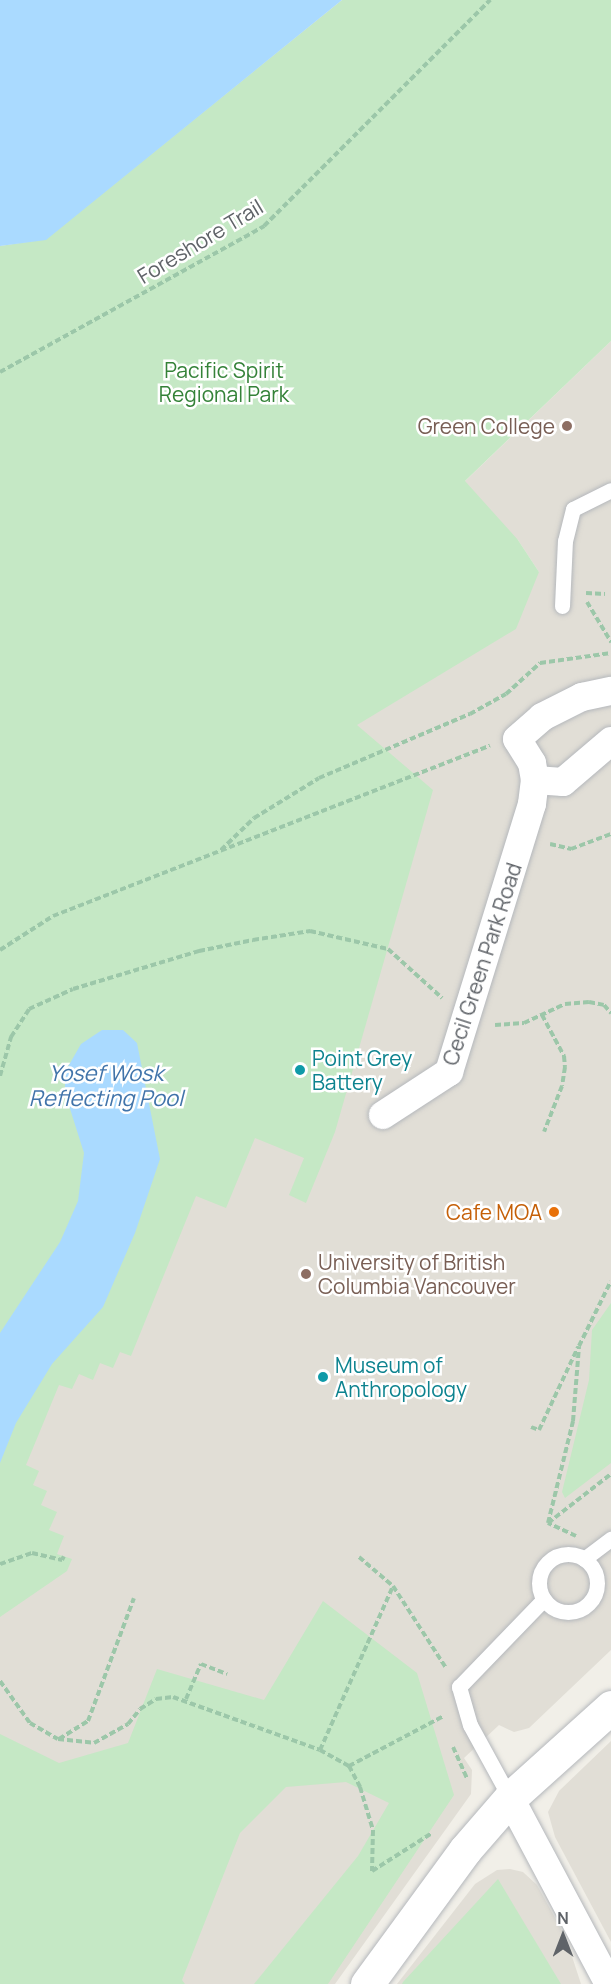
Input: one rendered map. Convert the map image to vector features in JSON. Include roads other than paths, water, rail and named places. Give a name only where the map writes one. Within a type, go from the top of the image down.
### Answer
[{"type":"street","points":[[611,690],[582,698],[542,717],[517,739],[532,763],[535,780],[562,782],[611,741]]},
{"type":"street","name":"Cecil Green Park Road","points":[[383,1115],[449,1072],[523,837],[535,780]]},
{"type":"street","points":[[367,1984],[465,1850],[510,1798],[611,1707]]},
{"type":"street","points":[[510,1798],[608,1976]]},
{"type":"lane","points":[[562,606],[565,541],[573,509],[611,490]]},
{"type":"lane","points":[[584,1559],[611,1539]]},
{"type":"lane","points":[[565,1554],[584,1559],[597,1583],[585,1607],[558,1611],[544,1599],[539,1580],[547,1563],[565,1554]]},
{"type":"lane","points":[[510,1798],[470,1725],[459,1687],[544,1599]]},
{"type":"water","points":[[0,0],[342,0],[46,240],[0,246]]},
{"type":"water","name":"Yosef Wosk Reflecting Pool","points":[[102,1030],[123,1030],[137,1043],[160,1159],[135,1233],[103,1307],[52,1364],[16,1423],[0,1463],[0,1333],[60,1242],[78,1201],[84,1153],[65,1093],[65,1072],[81,1044]]},
{"type":"place","name":"Green College","points":[[567,426]]},
{"type":"place","name":"Point Grey Battery","points":[[300,1070]]},
{"type":"place","name":"Cafe MOA","points":[[554,1212]]},
{"type":"place","name":"University of British Columbia Vancouver","points":[[306,1274]]},
{"type":"place","name":"Museum of Anthropology","points":[[323,1377]]},
{"type":"park label","name":"Pacific Spirit Regional Park","points":[[224,382]]}]
